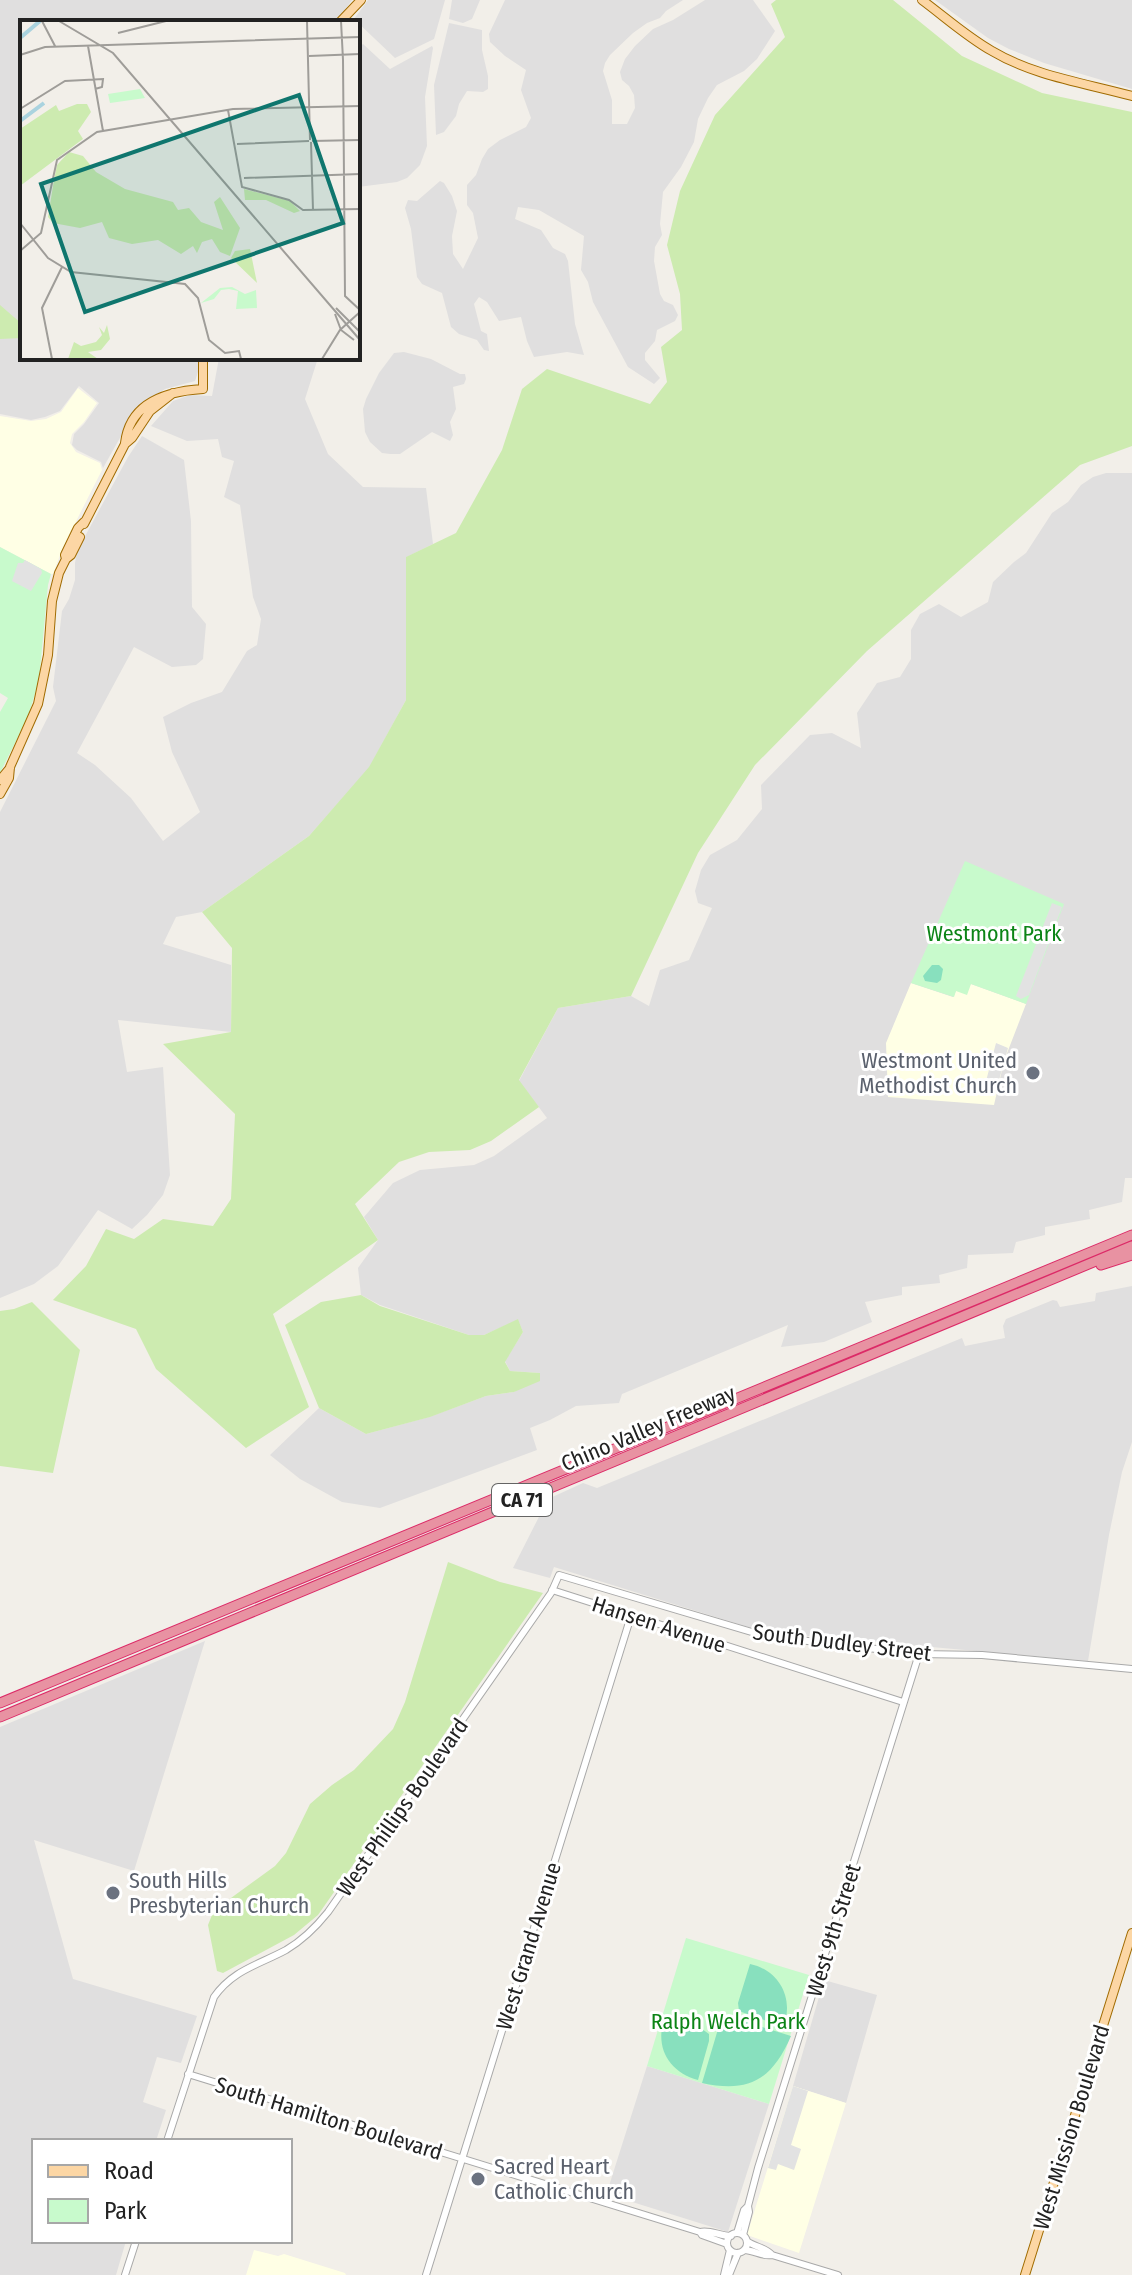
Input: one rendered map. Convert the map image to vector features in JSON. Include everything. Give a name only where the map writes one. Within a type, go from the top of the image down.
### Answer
[{"type":"highway","name":"Chino Valley Freeway","points":[[0,1703],[1132,1232]]},
{"type":"highway","name":"Chino Valley Freeway","points":[[0,1717],[1132,1246]]},
{"type":"highway","points":[[1044,1282],[1132,1255]]},
{"type":"main road","points":[[922,0],[989,50],[1012,62],[1132,96]]},
{"type":"main road","points":[[342,20],[358,1]]},
{"type":"main road","points":[[0,780],[10,767],[38,704],[48,655],[52,601],[59,573],[71,555],[84,522],[125,444],[150,411],[173,393],[203,389],[203,360]]},
{"type":"main road","points":[[0,794],[9,778],[10,767]]},
{"type":"main road","name":"West Mission Boulevard","points":[[1025,2275],[1132,1933]]},
{"type":"street","name":"West Phillips Boulevard","points":[[168,2139],[214,1997],[239,1972],[297,1943],[315,1928],[383,1836],[552,1590],[559,1575]]},
{"type":"street","name":"South Dudley Street","points":[[559,1575],[765,1636],[919,1654],[982,1655],[1132,1669]]},
{"type":"street","name":"Hansen Avenue","points":[[552,1590],[903,1702]]},
{"type":"street","name":"West Grand Avenue","points":[[426,2275],[631,1616]]},
{"type":"street","name":"West 9th Street","points":[[739,2236],[744,2210],[748,2206],[919,1654]]},
{"type":"street","name":"South Hamilton Boulevard","points":[[188,2074],[700,2232],[741,2252],[751,2250],[838,2275]]},
{"type":"street","name":"South Hamilton Boulevard","points":[[700,2232],[705,2230],[723,2236],[739,2236],[772,2255]]},
{"type":"street","points":[[726,2275],[728,2247],[739,2236]]},
{"type":"street","points":[[726,2275],[741,2252],[739,2236]]},
{"type":"street","points":[[125,2275],[135,2243]]},
{"type":"shaded area","points":[[0,0],[352,0],[337,20],[20,20],[20,360],[199,360],[195,381],[165,389],[134,413],[103,468],[101,462],[72,445],[74,434],[99,403],[79,386],[60,411],[45,417],[31,420],[0,414]]},
{"type":"shaded area","points":[[368,0],[445,0],[434,39],[395,58],[360,25],[360,20],[354,19]]},
{"type":"shaded area","points":[[452,0],[480,0],[472,19],[463,23],[449,19]]},
{"type":"shaded area","points":[[505,0],[683,0],[633,33],[605,63],[603,71],[612,100],[612,124],[627,124],[635,108],[634,95],[622,80],[620,72],[625,59],[653,29],[705,0],[753,0],[775,31],[757,59],[744,71],[717,85],[698,119],[694,142],[663,192],[662,235],[655,247],[654,261],[660,294],[664,301],[673,305],[678,315],[675,321],[657,330],[655,341],[645,353],[645,360],[660,378],[654,384],[628,367],[593,302],[581,270],[584,236],[539,210],[518,207],[515,219],[541,230],[553,248],[565,254],[575,324],[584,355],[567,352],[534,357],[521,317],[499,321],[487,302],[479,297],[474,304],[481,331],[487,334],[489,351],[484,350],[477,340],[459,334],[451,327],[442,293],[422,284],[417,277],[405,208],[408,200],[417,201],[440,181],[444,183],[457,211],[452,236],[453,254],[463,269],[478,238],[473,213],[467,205],[467,185],[476,175],[488,149],[526,127],[531,118],[521,90],[526,70],[490,42],[489,34]]},
{"type":"shaded area","points":[[935,0],[1132,0],[1132,89],[1044,63],[1009,49],[988,38]]},
{"type":"shaded area","points":[[449,23],[482,30],[488,89],[483,92],[467,91],[456,116],[444,132],[436,135],[434,85]]},
{"type":"shaded area","points":[[363,44],[390,69],[433,48],[425,97],[427,146],[420,165],[407,178],[397,182],[360,187],[360,46]]},
{"type":"shaded area","points":[[404,352],[431,359],[465,374],[466,379],[464,384],[453,387],[456,409],[450,422],[453,435],[450,441],[432,432],[400,454],[382,453],[370,442],[365,432],[363,409],[379,373],[394,353]]},
{"type":"shaded area","points":[[219,360],[317,360],[305,399],[328,454],[363,487],[426,488],[433,544],[407,557],[406,700],[369,768],[309,836],[202,912],[176,917],[163,944],[231,965],[231,1032],[118,1020],[127,1072],[163,1067],[170,1175],[163,1195],[132,1229],[98,1210],[58,1266],[34,1284],[0,1298],[0,812],[56,701],[53,687],[62,611],[75,580],[77,551],[142,436],[184,460],[191,521],[192,607],[206,624],[203,659],[196,665],[172,667],[134,647],[77,753],[131,798],[163,841],[200,812],[172,752],[163,717],[222,692],[247,651],[257,645],[261,619],[253,597],[240,505],[224,497],[234,461],[222,457],[218,439],[187,441],[151,426],[173,401],[190,395],[212,396]]},
{"type":"shaded area","points":[[78,388],[97,403],[72,434],[70,443],[76,452],[100,463],[102,470],[51,574],[0,547],[0,416],[31,421],[46,419],[61,412]]},
{"type":"shaded area","points":[[1106,473],[1132,473],[1132,1178],[1125,1178],[1122,1202],[1089,1210],[1090,1219],[1045,1227],[1045,1235],[1016,1242],[1013,1253],[968,1255],[967,1268],[939,1275],[940,1283],[902,1287],[902,1295],[865,1302],[872,1322],[824,1342],[781,1347],[788,1325],[622,1394],[619,1403],[576,1406],[530,1428],[537,1450],[380,1508],[342,1502],[300,1479],[270,1455],[319,1408],[366,1434],[429,1417],[486,1396],[514,1392],[540,1373],[510,1371],[505,1361],[523,1332],[518,1320],[484,1335],[469,1335],[380,1305],[361,1295],[358,1268],[378,1240],[364,1217],[393,1183],[420,1170],[474,1165],[494,1156],[547,1118],[519,1081],[558,1008],[631,996],[649,1006],[660,970],[689,960],[712,908],[698,903],[695,891],[701,870],[710,855],[737,840],[762,809],[761,785],[810,735],[832,733],[861,748],[857,713],[877,683],[900,677],[911,659],[911,630],[920,614],[939,604],[961,617],[988,602],[993,582],[1026,553],[1052,513],[1068,502],[1081,485]]},
{"type":"shaded area","points":[[25,560],[41,569],[42,573],[31,591],[12,581],[18,563]]},
{"type":"shaded area","points":[[1052,903],[1062,907],[1029,995],[1021,999],[1016,996]]},
{"type":"shaded area","points":[[911,983],[953,997],[956,991],[971,984],[1026,1004],[1004,1061],[994,1105],[888,1097],[886,1043]]},
{"type":"shaded area","points":[[996,1043],[1008,1048],[998,1084],[985,1085]]},
{"type":"shaded area","points":[[1132,1286],[1132,1442],[1122,1472],[1109,1535],[1088,1661],[764,1632],[554,1567],[550,1578],[513,1568],[548,1499],[583,1483],[597,1488],[962,1338],[965,1346],[1005,1338],[1003,1326],[1006,1319],[1053,1300],[1060,1307],[1095,1301],[1096,1293]]},
{"type":"shaded area","points":[[205,1641],[134,1871],[34,1840],[73,1979],[197,2016],[181,2063],[157,2057],[143,2102],[166,2110],[157,2139],[32,2139],[32,2243],[125,2243],[116,2275],[0,2275],[0,1727]]},
{"type":"shaded area","points":[[824,1980],[877,1995],[846,2103],[793,2086]]},
{"type":"shaded area","points":[[647,2066],[769,2104],[728,2232],[610,2195],[608,2189]]},
{"type":"shaded area","points":[[793,2086],[846,2103],[799,2253],[747,2235]]},
{"type":"shaded area","points":[[793,2086],[808,2091],[791,2145],[801,2149],[794,2170],[778,2164],[776,2170],[768,2168]]},
{"type":"shaded area","points":[[254,2250],[278,2256],[284,2254],[346,2275],[246,2275]]},
{"type":"green space","points":[[776,0],[893,0],[962,56],[1042,93],[1132,112],[1132,446],[1080,465],[867,651],[755,765],[698,853],[631,996],[558,1008],[519,1080],[539,1107],[491,1141],[470,1150],[429,1152],[399,1162],[355,1204],[378,1240],[273,1314],[309,1407],[246,1448],[156,1369],[136,1329],[53,1300],[86,1266],[106,1229],[134,1239],[163,1219],[213,1226],[231,1199],[235,1114],[163,1044],[231,1032],[232,948],[202,912],[309,836],[369,767],[406,700],[406,557],[456,533],[502,450],[522,389],[547,369],[650,404],[667,382],[661,347],[682,330],[680,294],[667,245],[680,191],[715,115],[785,37],[771,4]]},
{"type":"green space","points":[[0,305],[20,322],[20,338],[0,339]]},
{"type":"green space","points":[[0,547],[51,574],[39,680],[28,717],[0,773],[0,712],[8,698],[0,693]]},
{"type":"green space","name":"Westmont Park","points":[[965,861],[1064,904],[1026,1004],[971,984],[967,995],[956,991],[954,997],[911,983]]},
{"type":"green space","points":[[932,965],[943,969],[941,980],[937,983],[925,981],[923,976]]},
{"type":"green space","points":[[361,1295],[380,1306],[469,1335],[484,1335],[518,1319],[523,1332],[505,1362],[510,1371],[540,1373],[540,1381],[514,1392],[486,1396],[430,1417],[366,1434],[319,1408],[285,1325],[321,1302]]},
{"type":"green space","points":[[32,1302],[80,1350],[53,1473],[0,1466],[0,1311]]},
{"type":"green space","points":[[448,1562],[500,1582],[543,1593],[318,1915],[294,1935],[223,1973],[217,1971],[208,1925],[212,1915],[275,1866],[286,1853],[310,1804],[354,1770],[393,1729],[405,1702]]},
{"type":"green space","name":"Ralph Welch Park","points":[[686,1938],[809,1975],[769,2104],[647,2066]]},
{"type":"green space","points":[[750,1964],[769,1972],[782,1987],[787,2006],[783,2027],[739,2011],[738,2003]]},
{"type":"green space","points":[[727,2016],[791,2036],[776,2063],[757,2080],[733,2086],[702,2083],[721,2019]]},
{"type":"green space","points":[[665,2017],[709,2034],[698,2080],[679,2071],[666,2056],[661,2038]]},
{"type":"place","name":"Westmont United Methodist Church","points":[[1033,1073]]},
{"type":"place","name":"South Hills Presbyterian Church","points":[[113,1893]]},
{"type":"place","name":"Sacred Heart Catholic Church","points":[[478,2179]]}]
